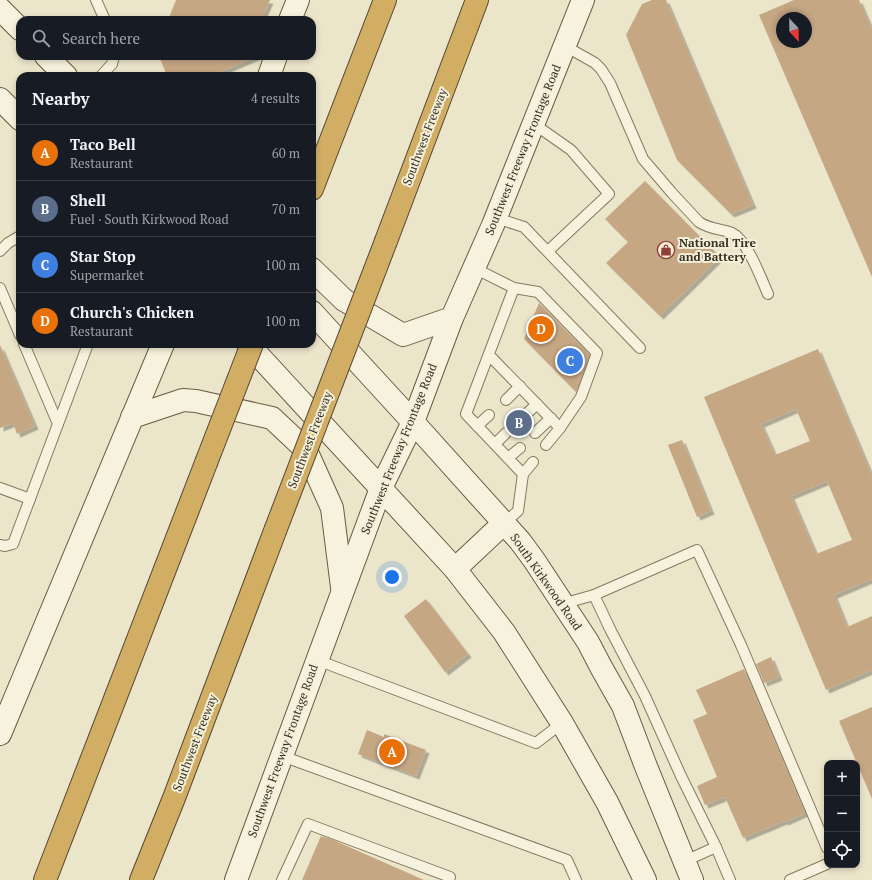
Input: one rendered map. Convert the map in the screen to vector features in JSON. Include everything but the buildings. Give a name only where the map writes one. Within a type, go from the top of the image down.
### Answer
[{"type":"highway","points":[[316,180],[385,0]]},
{"type":"highway","name":"Southwest Freeway","points":[[141,880],[174,798],[477,0]]},
{"type":"highway","points":[[45,880],[250,348]]},
{"type":"main road","points":[[292,16],[298,0]]},
{"type":"main road","name":"Southwest Freeway Frontage Road","points":[[236,880],[381,488],[413,422],[452,318],[496,218],[583,0]]},
{"type":"main road","points":[[0,9],[16,25]]},
{"type":"main road","points":[[0,29],[11,38],[16,39]]},
{"type":"main road","points":[[50,60],[62,72]]},
{"type":"main road","points":[[270,72],[275,60]]},
{"type":"main road","points":[[0,99],[16,115]]},
{"type":"main road","points":[[316,273],[344,300],[402,335],[452,318]]},
{"type":"main road","name":"South Kirkwood Road","points":[[316,316],[504,523],[529,554],[588,642],[623,706],[688,871]]},
{"type":"main road","points":[[0,734],[161,348]]},
{"type":"main road","points":[[252,348],[456,569],[504,632],[562,723],[607,802],[645,880]]},
{"type":"main road","points":[[132,417],[184,400],[196,401],[272,418],[306,450],[332,508],[342,591]]},
{"type":"main road","points":[[456,569],[504,523]]},
{"type":"lane","points":[[96,0],[103,16]]},
{"type":"lane","points":[[565,46],[595,63],[601,69],[610,83],[644,159],[672,193],[704,226],[733,234],[740,239],[750,255],[768,294]]},
{"type":"lane","points":[[105,72],[112,64],[113,60]]},
{"type":"lane","points":[[534,124],[571,150],[609,194],[548,252]]},
{"type":"lane","points":[[496,218],[524,227],[640,348]]},
{"type":"lane","points":[[0,250],[16,238]]},
{"type":"lane","points":[[474,268],[514,288],[538,292],[597,353],[581,397],[560,428],[546,445]]},
{"type":"lane","points":[[0,288],[16,326]]},
{"type":"lane","points":[[514,288],[466,414],[523,474]]},
{"type":"lane","points":[[26,348],[58,424]]},
{"type":"lane","points":[[0,545],[5,546],[13,544],[86,348]]},
{"type":"lane","points":[[489,354],[560,428]]},
{"type":"lane","points":[[506,400],[520,386]]},
{"type":"lane","points":[[522,418],[536,404]]},
{"type":"lane","points":[[477,426],[489,415]]},
{"type":"lane","points":[[535,433],[551,418]]},
{"type":"lane","points":[[495,444],[506,433]]},
{"type":"lane","points":[[508,458],[520,448]]},
{"type":"lane","points":[[504,523],[518,511],[523,474],[533,462]]},
{"type":"lane","points":[[0,488],[30,498]]},
{"type":"lane","points":[[562,604],[594,595],[697,550],[741,645],[824,841]]},
{"type":"lane","points":[[594,595],[645,696],[730,880]]},
{"type":"lane","points":[[317,660],[536,743],[562,723]]},
{"type":"lane","points":[[282,756],[567,860],[576,880]]},
{"type":"lane","points":[[282,880],[308,824],[452,879]]},
{"type":"lane","points":[[688,871],[716,847]]},
{"type":"lane","points":[[790,880],[824,865]]},
{"type":"place","name":"National Tire and Battery","points":[[666,250]]},
{"type":"place","name":"Church's Chicken","points":[[541,329]]},
{"type":"place","name":"Star Stop","points":[[570,361]]},
{"type":"place","name":"Shell","points":[[519,423]]},
{"type":"place","name":"Taco Bell","points":[[392,752]]}]
